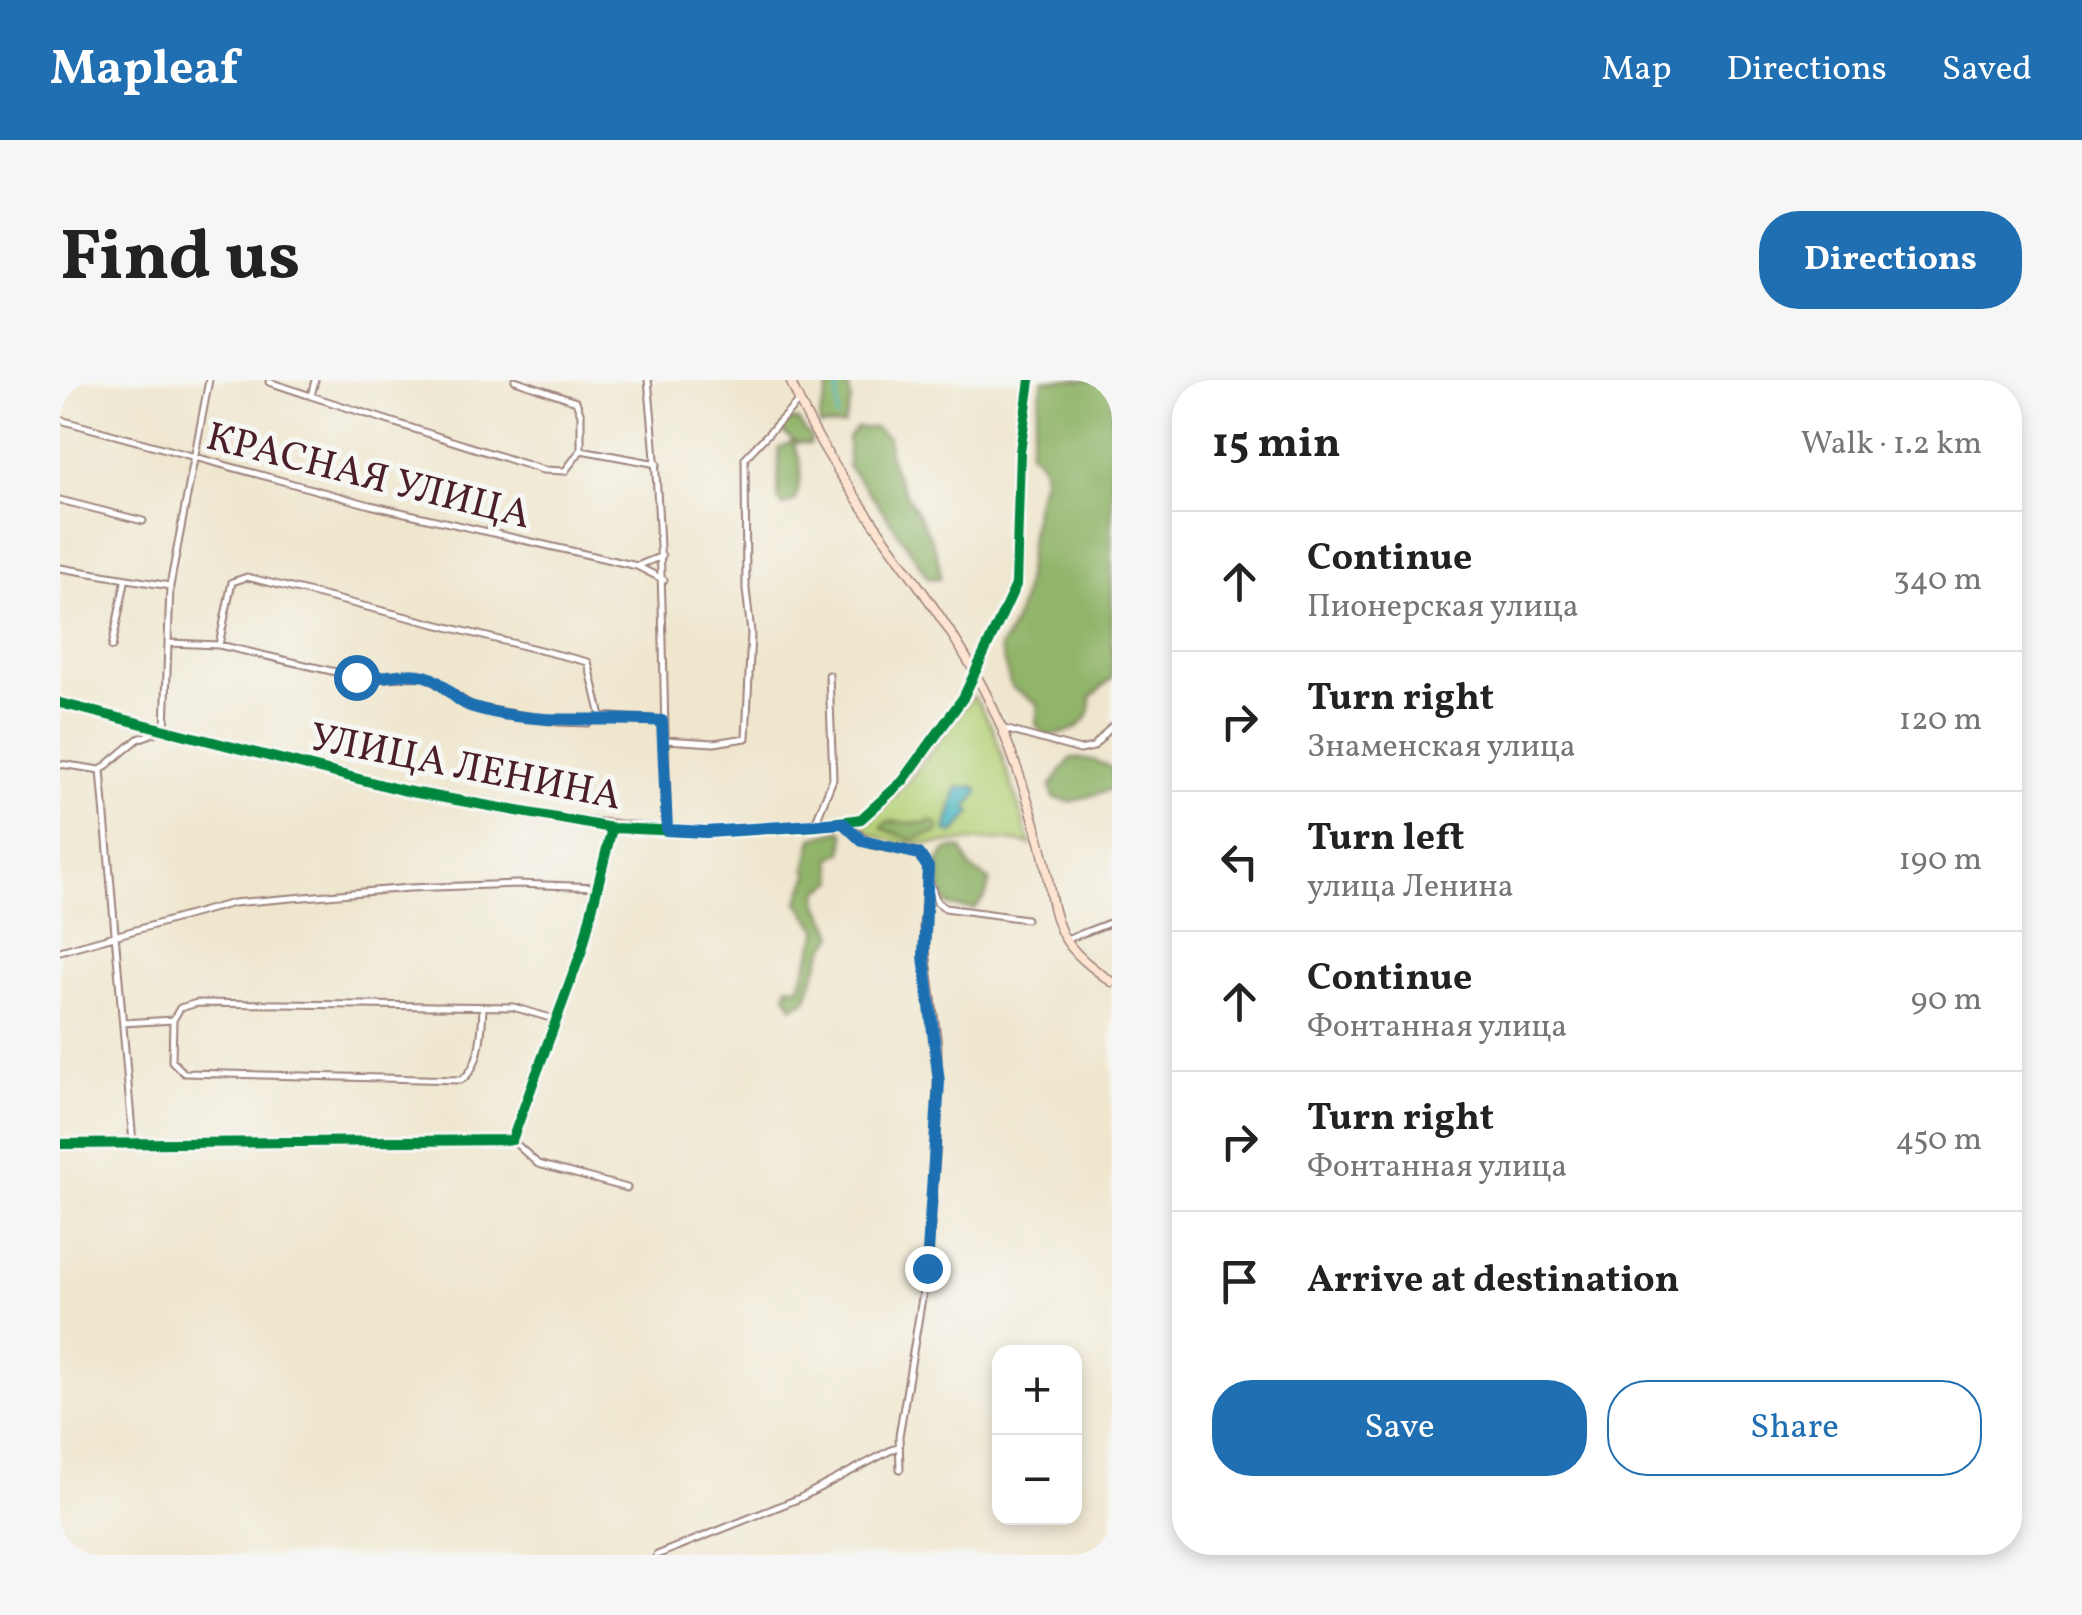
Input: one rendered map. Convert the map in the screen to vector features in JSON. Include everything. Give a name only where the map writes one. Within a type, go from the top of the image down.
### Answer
[{"type":"street","points":[[60,764],[102,770],[138,739],[164,729],[170,586],[209,380]]},
{"type":"street","points":[[311,396],[315,380]]},
{"type":"street","points":[[269,382],[551,472],[564,472],[581,450],[582,415],[576,400],[515,380]]},
{"type":"street","points":[[648,380],[663,555],[662,721],[667,830]]},
{"type":"street","points":[[790,380],[822,445],[926,592],[974,673],[1001,728],[1028,799],[1048,874],[1052,910],[1065,940],[1112,982]]},
{"type":"street","points":[[974,673],[1017,578],[1020,452],[1030,380]]},
{"type":"street","points":[[665,740],[714,743],[746,738],[751,633],[746,589],[745,458],[799,401]]},
{"type":"street","name":"КРАСНАЯ УЛИЦА","points":[[60,420],[192,459],[637,566],[664,580]]},
{"type":"street","points":[[581,450],[657,464]]},
{"type":"street","points":[[60,500],[143,521]]},
{"type":"street","points":[[637,566],[663,555]]},
{"type":"street","points":[[60,568],[125,582],[170,586]]},
{"type":"street","points":[[219,646],[232,582],[247,576],[588,662],[601,716]]},
{"type":"street","points":[[112,647],[125,582]]},
{"type":"street","points":[[169,643],[219,646],[366,679],[425,676],[474,707],[558,722],[588,723],[601,716],[662,721]]},
{"type":"street","name":"УЛИЦА ЛЕНИНА","points":[[60,702],[406,790],[612,828],[814,826],[843,823],[877,808],[903,781],[957,707],[974,673]]},
{"type":"street","points":[[814,826],[833,779],[829,675]]},
{"type":"street","points":[[1001,728],[1080,750],[1093,747],[1112,726]]},
{"type":"street","points":[[102,770],[134,1142]]},
{"type":"street","points":[[843,823],[862,841],[919,854],[928,867],[937,902]]},
{"type":"street","points":[[512,1140],[601,887],[612,828]]},
{"type":"street","points":[[900,1468],[899,1446],[927,1268],[936,1152],[938,1045],[924,956],[929,880]]},
{"type":"street","points":[[60,950],[234,903],[516,884],[601,887]]},
{"type":"street","points":[[925,898],[962,912],[1026,919]]},
{"type":"street","points":[[1065,940],[1112,922]]},
{"type":"street","points":[[482,1006],[479,1048],[468,1075],[461,1080],[184,1074],[172,1060],[176,1035],[173,1020],[180,1008],[197,1003],[482,1006],[513,1007],[555,1020]]},
{"type":"street","points":[[122,1023],[173,1020]]},
{"type":"street","points":[[60,1144],[512,1140],[538,1164],[627,1188]]},
{"type":"street","points":[[657,1555],[800,1498],[899,1446]]},
{"type":"green space","points":[[831,380],[847,380],[851,401],[844,425],[820,426],[819,419]]},
{"type":"green space","points":[[1043,380],[1112,380],[1112,678],[1091,697],[1088,715],[1079,726],[1046,736],[1036,725],[1038,704],[1011,687],[1000,648],[1023,593],[1043,477],[1041,463],[1029,451]]},
{"type":"green space","points":[[789,420],[798,421],[811,438],[810,444],[797,442],[794,447],[800,460],[800,480],[795,501],[783,506],[778,498],[779,448],[794,441],[780,430]]},
{"type":"green space","points":[[856,428],[875,428],[888,437],[896,474],[932,542],[940,579],[928,578],[848,467],[848,438]]},
{"type":"green space","points":[[974,696],[993,729],[1031,845],[989,840],[905,843],[863,829],[907,783]]},
{"type":"green space","points":[[1071,758],[1093,760],[1112,768],[1112,789],[1070,802],[1054,798],[1050,787]]},
{"type":"green space","points":[[930,820],[939,825],[938,832],[912,840],[881,828],[887,821],[926,824]]},
{"type":"green space","points":[[841,830],[845,834],[843,852],[831,858],[835,881],[819,891],[818,902],[835,935],[823,951],[806,1000],[793,1007],[786,994],[788,985],[799,988],[819,930],[798,902],[809,874],[806,869],[813,838]]},
{"type":"green space","points":[[962,849],[971,869],[990,880],[985,897],[974,909],[950,906],[943,900],[938,862],[947,850]]},
{"type":"water","points":[[975,786],[979,792],[967,807],[972,813],[954,833],[946,831],[957,788]]},
{"type":"waterway","points":[[837,418],[838,380]]},
{"type":"cycle path","points":[[60,703],[406,791],[612,828],[706,832],[814,826],[861,819],[903,781],[963,698],[1016,585],[1020,452],[1030,380]]},
{"type":"cycle path","points":[[60,1144],[512,1140],[582,950],[612,828]]},
{"type":"route","points":[[356,677],[425,676],[436,680],[459,702],[558,722],[588,723],[601,716],[662,721],[667,830],[706,832],[843,823],[862,841],[906,848],[923,858],[929,880],[924,903],[924,956],[938,1045],[939,1082],[927,1268]]}]
